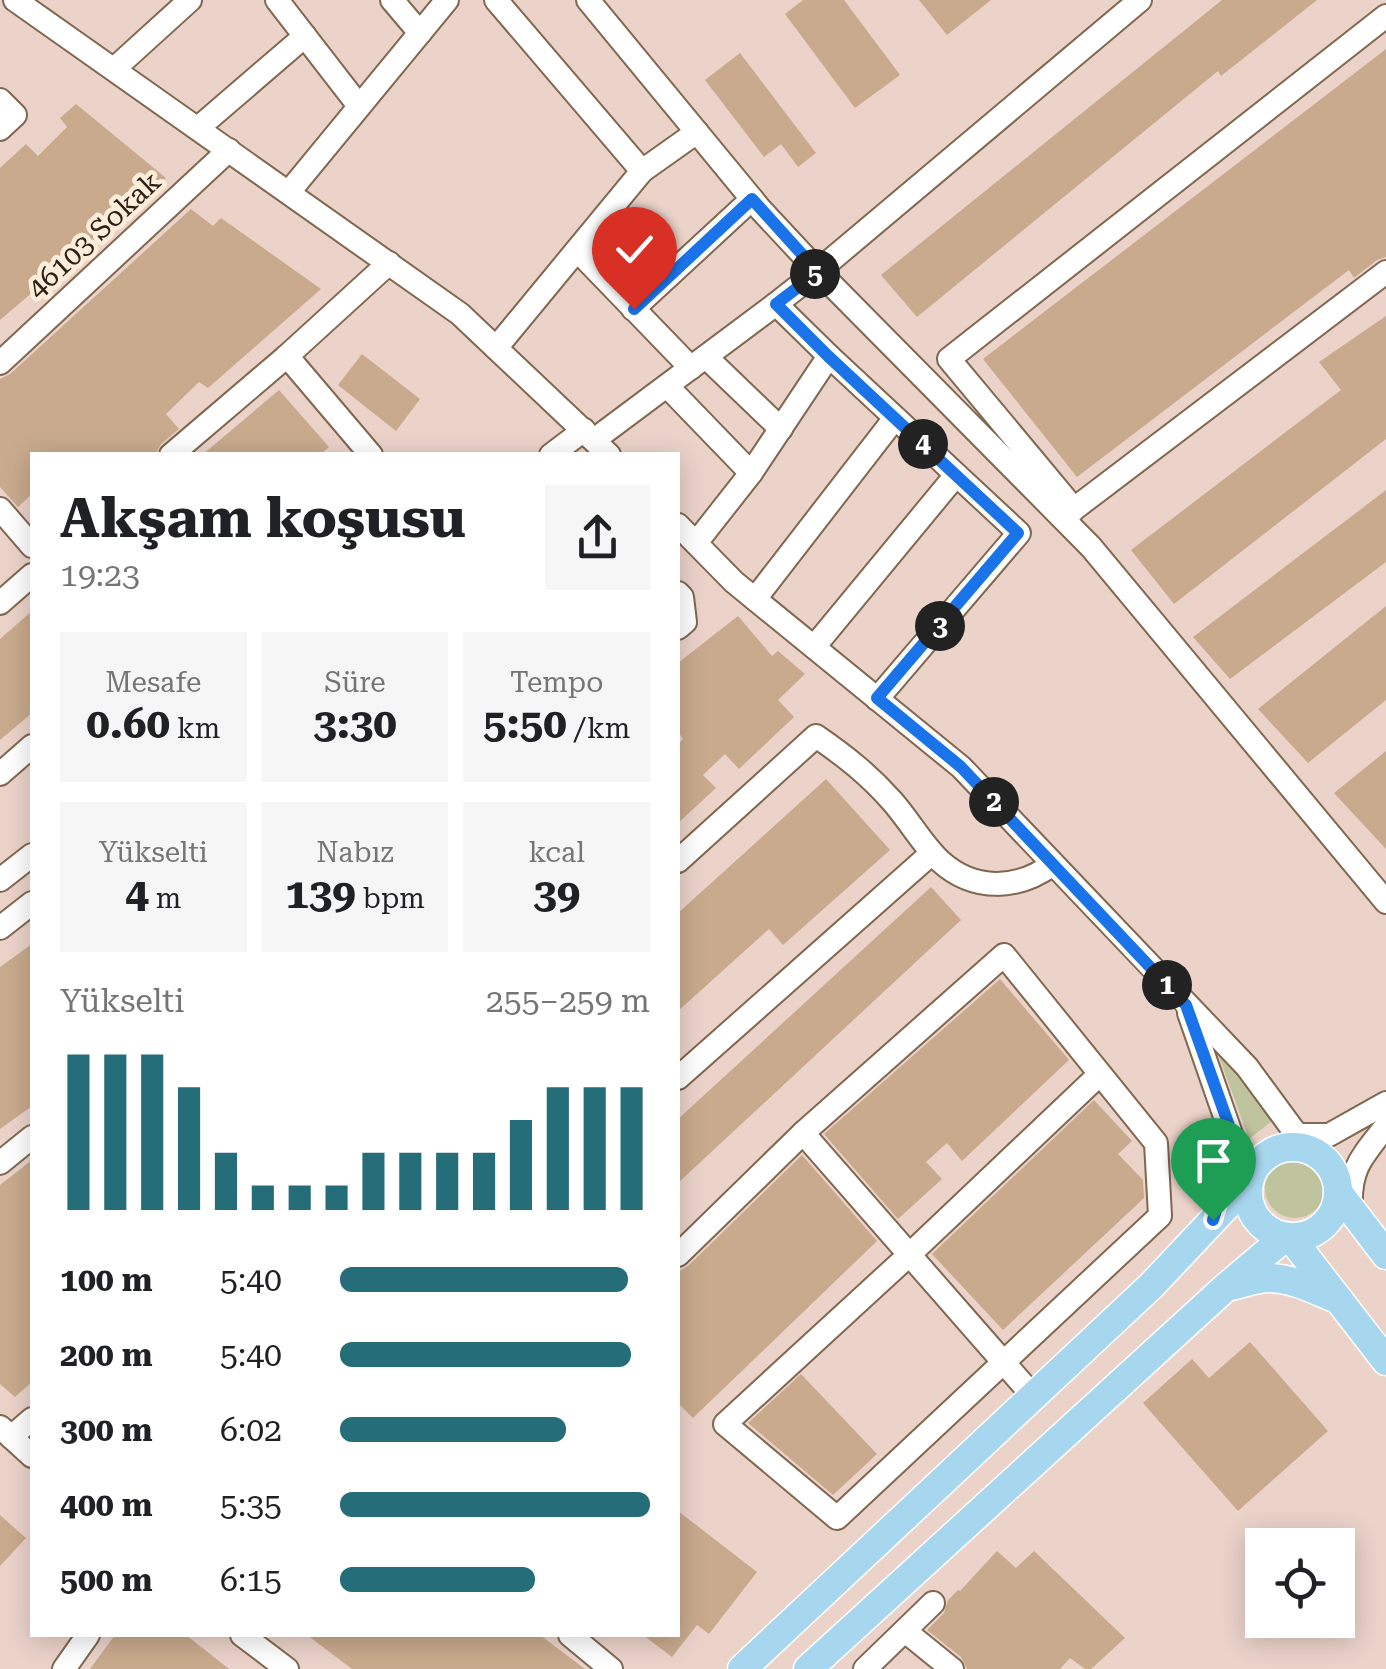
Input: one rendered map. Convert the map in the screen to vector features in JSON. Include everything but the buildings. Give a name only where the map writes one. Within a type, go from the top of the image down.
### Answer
[{"type":"main road","points":[[742,1669],[1152,1285],[1270,1152],[1310,1142],[1328,1163],[1386,1255]]},
{"type":"main road","points":[[1249,1179],[1248,1204],[1254,1218],[1264,1228],[1288,1237],[1306,1236],[1318,1230],[1329,1220],[1345,1190]]},
{"type":"main road","points":[[808,1669],[1225,1288],[1288,1237]]},
{"type":"main road","points":[[1288,1237],[1386,1360]]},
{"type":"main road","points":[[1225,1288],[1274,1279],[1304,1285],[1340,1300]]},
{"type":"street","points":[[114,69],[190,0]]},
{"type":"street","points":[[277,0],[359,106]]},
{"type":"street","points":[[392,0],[420,33]]},
{"type":"street","points":[[289,192],[447,0]]},
{"type":"street","points":[[496,0],[642,171]]},
{"type":"street","points":[[561,452],[596,442],[818,272],[1140,0]]},
{"type":"street","points":[[26,3],[460,314],[596,442]]},
{"type":"street","points":[[602,5],[697,132],[818,272],[1069,514]]},
{"type":"street","points":[[1385,20],[949,359],[1091,547],[1386,902]]},
{"type":"street","points":[[198,128],[305,36]]},
{"type":"street","points":[[0,100],[15,115],[0,129]]},
{"type":"street","points":[[496,348],[642,171],[697,132]]},
{"type":"street","name":"46103 Sokak","points":[[0,363],[228,150]]},
{"type":"street","points":[[634,309],[752,199]]},
{"type":"street","points":[[577,250],[634,309],[780,429]]},
{"type":"street","points":[[175,452],[389,263]]},
{"type":"street","points":[[1069,514],[1386,272]]},
{"type":"street","points":[[776,304],[1018,533],[877,698]]},
{"type":"street","points":[[287,356],[368,452]]},
{"type":"street","points":[[696,544],[751,474],[828,356]]},
{"type":"street","points":[[668,386],[751,474]]},
{"type":"street","points":[[755,599],[895,418]]},
{"type":"street","points":[[814,646],[956,475]]},
{"type":"street","points":[[0,510],[30,544]]},
{"type":"street","points":[[680,526],[734,582],[961,767],[1247,1067],[1310,1142],[1386,1103]]},
{"type":"street","points":[[0,604],[30,577]]},
{"type":"street","points":[[680,595],[685,622],[680,626]]},
{"type":"street","points":[[680,860],[816,736],[858,764],[932,853],[964,877],[993,885],[1020,882],[1053,864]]},
{"type":"street","points":[[0,774],[30,748]]},
{"type":"street","points":[[680,1076],[932,853]]},
{"type":"street","points":[[0,880],[30,857]]},
{"type":"street","points":[[0,928],[30,905]]},
{"type":"street","points":[[680,1253],[802,1133],[1004,956],[1100,1074],[1156,1143],[1160,1216],[837,1518],[725,1424],[1100,1074]]},
{"type":"street","points":[[1186,1005],[1249,1179]]},
{"type":"street","points":[[1345,1190],[1386,1126]]},
{"type":"street","points":[[802,1133],[1033,1396]]},
{"type":"street","points":[[1213,1220],[1228,1172],[1232,1134]]},
{"type":"street","points":[[0,1162],[30,1138]]},
{"type":"street","points":[[30,1419],[6,1432],[30,1454]]},
{"type":"street","points":[[865,1669],[933,1603]]},
{"type":"street","points":[[905,1630],[952,1669]]},
{"type":"street","points":[[64,1669],[87,1637]]},
{"type":"street","points":[[245,1637],[286,1669]]},
{"type":"street","points":[[572,1637],[611,1669]]},
{"type":"shaded area","points":[[0,0],[1386,0],[1386,1669],[0,1669]]},
{"type":"green space","points":[[1213,1040],[1272,1121],[1249,1139]]},
{"type":"green space","points":[[1295,1158],[1316,1167],[1325,1188],[1316,1209],[1295,1218],[1274,1209],[1265,1188],[1274,1167]]},
{"type":"route","points":[[634,309],[752,199],[818,272],[776,304],[1018,533],[877,698],[961,767],[1186,1005],[1232,1134],[1228,1172],[1213,1220]]}]
